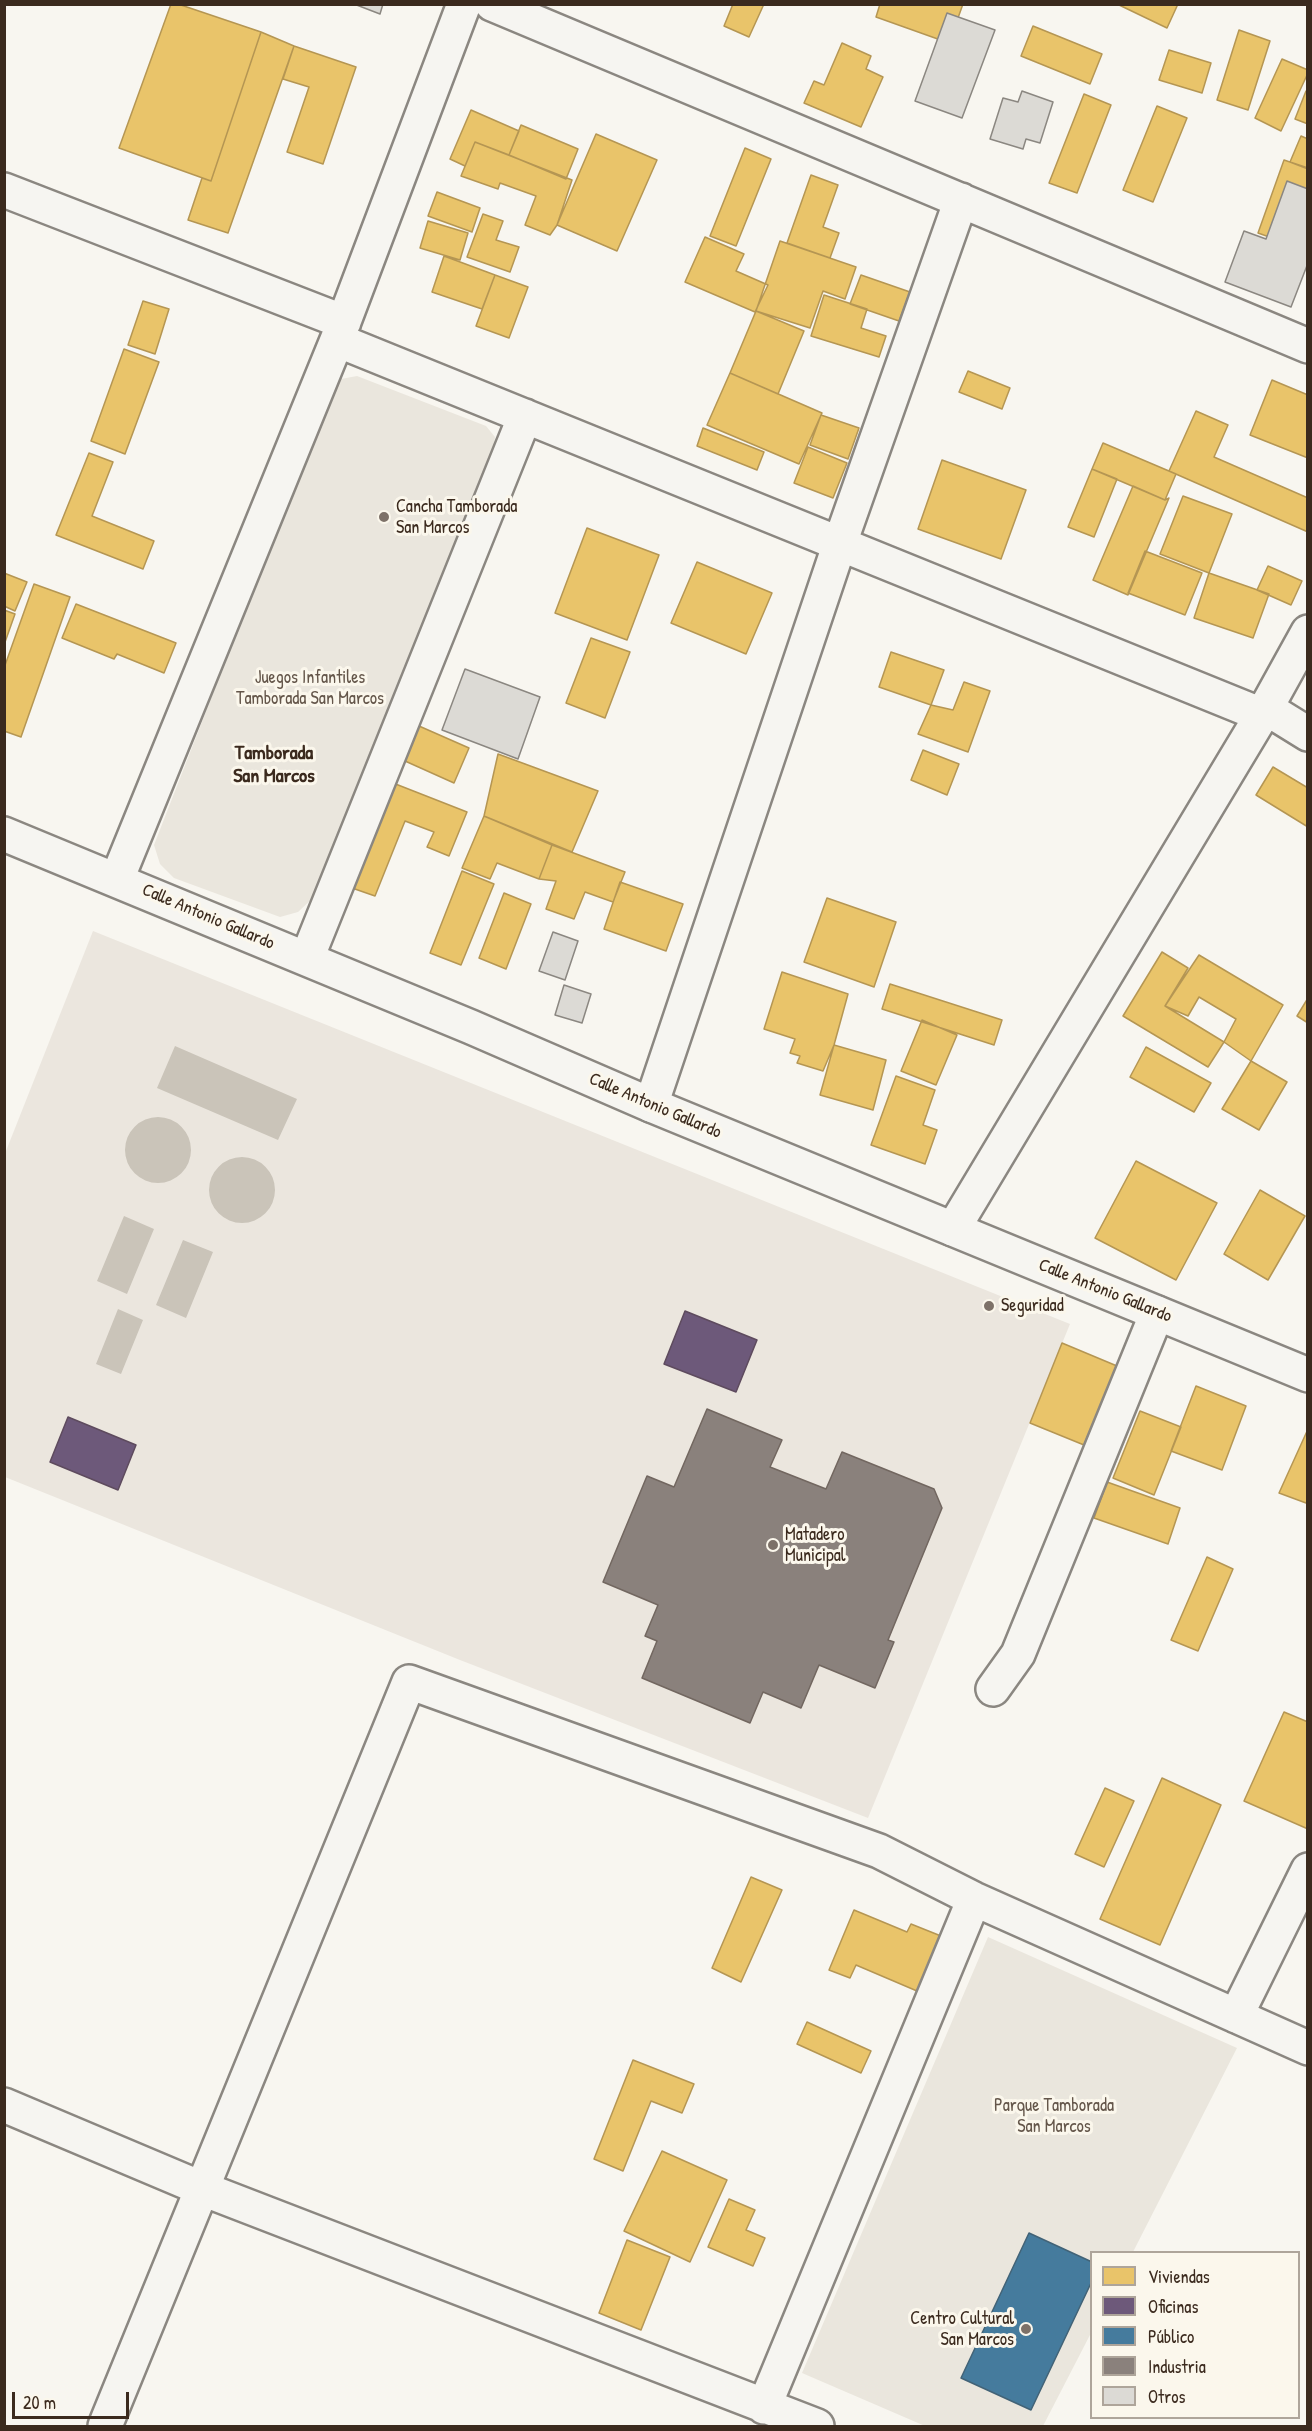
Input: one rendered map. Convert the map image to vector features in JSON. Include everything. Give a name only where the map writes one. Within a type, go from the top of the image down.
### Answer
[{"type":"street","points":[[117,879],[341,331],[464,4]]},
{"type":"street","points":[[492,4],[1308,345]]},
{"type":"street","points":[[4,189],[341,331],[525,416],[1264,711],[1308,734]]},
{"type":"street","points":[[651,1105],[840,543],[961,200]]},
{"type":"street","points":[[307,958],[525,416]]},
{"type":"street","points":[[953,1229],[1264,711],[1308,632]]},
{"type":"street","name":"Calle Antonio Gallardo","points":[[4,834],[307,958],[651,1105],[1308,1375]]},
{"type":"street","points":[[993,1689],[1018,1654],[1157,1313]]},
{"type":"street","points":[[105,2427],[409,1682],[879,1851],[975,1899],[1308,2048]]},
{"type":"street","points":[[1236,2016],[1308,1870]]},
{"type":"street","points":[[764,2407],[975,1899]]},
{"type":"street","points":[[4,2106],[203,2189],[810,2425]]},
{"type":"shaded area","name":"Matadero Municipal","points":[[93,931],[1070,1324],[868,1818],[460,1660],[5,1477],[4,1156]]},
{"type":"shaded area","points":[[175,1046],[297,1099],[278,1140],[157,1088]]},
{"type":"shaded area","points":[[151,1117],[165,1117],[177,1122],[186,1131],[191,1150],[189,1163],[182,1174],[165,1183],[151,1183],[139,1178],[130,1169],[125,1157],[125,1143],[130,1131],[139,1122]]},
{"type":"shaded area","points":[[235,1157],[249,1157],[261,1162],[270,1171],[275,1190],[273,1203],[266,1214],[249,1223],[235,1223],[223,1218],[214,1209],[209,1197],[209,1183],[214,1171],[223,1162]]},
{"type":"shaded area","points":[[124,1216],[154,1229],[127,1294],[97,1281]]},
{"type":"shaded area","points":[[183,1240],[213,1252],[186,1318],[156,1305]]},
{"type":"shaded area","points":[[118,1309],[143,1320],[121,1374],[96,1364]]},
{"type":"green space","name":"Juegos Infantiles Tamborada San Marcos","points":[[357,376],[486,426],[495,437],[493,455],[314,897],[298,912],[280,917],[174,878],[160,864],[154,845],[332,388],[341,379]]},
{"type":"green space","name":"Parque Tamborada San Marcos","points":[[988,1937],[1237,2048],[1134,2251],[1090,2251],[1090,2335],[1043,2426],[925,2426],[802,2373]]},
{"type":"building: Viviendas","points":[[171,4],[178,4],[261,32],[211,181],[119,148]]},
{"type":"building: Viviendas","points":[[733,4],[764,4],[749,37],[724,26]]},
{"type":"building: Viviendas","points":[[880,4],[963,4],[949,43],[876,17]]},
{"type":"building: Viviendas","points":[[1117,4],[1178,4],[1167,28]]},
{"type":"building: Viviendas","points":[[1033,26],[1102,54],[1090,84],[1021,56]]},
{"type":"building: Viviendas","points":[[1239,30],[1270,41],[1248,110],[1217,100]]},
{"type":"building: Viviendas","points":[[261,32],[294,46],[228,233],[188,220],[202,178],[211,181]]},
{"type":"building: Viviendas","points":[[842,43],[871,56],[866,69],[883,77],[861,127],[804,103],[814,81],[824,85]]},
{"type":"building: Viviendas","points":[[294,46],[356,67],[323,164],[287,152],[309,87],[283,79]]},
{"type":"building: Viviendas","points":[[1169,50],[1211,63],[1202,93],[1159,80]]},
{"type":"building: Viviendas","points":[[1282,59],[1308,70],[1308,73],[1281,131],[1255,118]]},
{"type":"building: Viviendas","points":[[1306,91],[1308,91],[1308,124],[1295,119]]},
{"type":"building: Viviendas","points":[[1084,94],[1111,105],[1077,193],[1049,183]]},
{"type":"building: Viviendas","points":[[1157,106],[1187,118],[1153,202],[1123,190]]},
{"type":"building: Viviendas","points":[[471,110],[519,131],[509,155],[475,142],[465,166],[450,159]]},
{"type":"building: Viviendas","points":[[521,125],[578,149],[566,179],[509,155]]},
{"type":"building: Viviendas","points":[[596,134],[657,160],[617,251],[557,225]]},
{"type":"building: Viviendas","points":[[1301,136],[1308,139],[1308,169],[1290,162]]},
{"type":"building: Viviendas","points":[[475,142],[572,180],[557,225],[550,235],[525,225],[536,196],[500,183],[498,189],[461,176]]},
{"type":"building: Viviendas","points":[[745,148],[771,159],[736,246],[710,236]]},
{"type":"building: Viviendas","points":[[1284,160],[1308,168],[1308,193],[1289,244],[1258,233]]},
{"type":"building: Viviendas","points":[[811,175],[838,185],[823,227],[839,233],[830,258],[787,243]]},
{"type":"building: Viviendas","points":[[437,192],[480,208],[472,232],[428,216]]},
{"type":"building: Viviendas","points":[[483,214],[503,221],[496,240],[519,247],[510,272],[467,257]]},
{"type":"building: Viviendas","points":[[428,221],[468,233],[460,260],[420,248]]},
{"type":"building: Viviendas","points":[[705,237],[744,254],[736,271],[768,285],[755,312],[685,282]]},
{"type":"building: Viviendas","points":[[780,241],[856,267],[845,299],[823,291],[810,328],[756,311]]},
{"type":"building: Viviendas","points":[[444,256],[495,275],[482,309],[432,292]]},
{"type":"building: Viviendas","points":[[495,275],[528,287],[509,338],[476,326]]},
{"type":"building: Viviendas","points":[[861,275],[910,292],[899,321],[850,304]]},
{"type":"building: Viviendas","points":[[824,295],[867,309],[861,328],[886,336],[879,357],[811,336]]},
{"type":"building: Viviendas","points":[[143,301],[169,309],[155,354],[128,345]]},
{"type":"building: Viviendas","points":[[756,311],[804,331],[778,394],[730,373]]},
{"type":"building: Viviendas","points":[[124,349],[159,362],[125,454],[91,441]]},
{"type":"building: Viviendas","points":[[968,371],[1010,388],[1002,409],[959,392]]},
{"type":"building: Viviendas","points":[[730,373],[822,413],[799,464],[707,425]]},
{"type":"building: Viviendas","points":[[1272,380],[1308,395],[1308,458],[1250,435]]},
{"type":"building: Viviendas","points":[[1196,411],[1228,425],[1214,457],[1308,498],[1308,532],[1169,471]]},
{"type":"building: Viviendas","points":[[821,415],[859,428],[848,459],[810,445]]},
{"type":"building: Viviendas","points":[[703,428],[764,452],[757,470],[697,446]]},
{"type":"building: Viviendas","points":[[1103,443],[1176,474],[1165,500],[1092,469]]},
{"type":"building: Viviendas","points":[[808,447],[847,463],[833,498],[794,483]]},
{"type":"building: Viviendas","points":[[89,453],[113,462],[92,516],[154,541],[143,569],[56,535]]},
{"type":"building: Viviendas","points":[[942,460],[1026,490],[1001,559],[918,529]]},
{"type":"building: Viviendas","points":[[1092,469],[1117,479],[1094,537],[1068,527]]},
{"type":"building: Viviendas","points":[[1133,486],[1165,500],[1169,498],[1128,595],[1093,580]]},
{"type":"building: Viviendas","points":[[1183,496],[1232,514],[1209,573],[1160,554]]},
{"type":"building: Viviendas","points":[[587,528],[659,555],[627,640],[555,613]]},
{"type":"building: Viviendas","points":[[1145,551],[1202,573],[1185,615],[1128,593]]},
{"type":"building: Viviendas","points":[[697,562],[772,593],[746,654],[671,623]]},
{"type":"building: Viviendas","points":[[1268,566],[1302,581],[1291,605],[1257,590]]},
{"type":"building: Viviendas","points":[[4,573],[27,582],[15,611],[4,606]]},
{"type":"building: Viviendas","points":[[1209,573],[1269,594],[1253,638],[1194,618]]},
{"type":"building: Viviendas","points":[[34,584],[70,597],[21,737],[4,731],[4,668]]},
{"type":"building: Viviendas","points":[[76,604],[176,643],[164,673],[117,654],[114,659],[62,638]]},
{"type":"building: Viviendas","points":[[4,610],[15,614],[4,645]]},
{"type":"building: Viviendas","points":[[591,638],[630,652],[605,718],[566,703]]},
{"type":"building: Viviendas","points":[[891,652],[944,670],[931,705],[879,687]]},
{"type":"building: Viviendas","points":[[964,682],[990,691],[968,752],[918,734],[931,705],[953,710]]},
{"type":"building: Viviendas","points":[[419,726],[469,748],[454,783],[405,761]]},
{"type":"building: Viviendas","points":[[923,750],[959,764],[947,795],[911,780]]},
{"type":"building: Viviendas","points":[[498,754],[598,791],[572,852],[484,816]]},
{"type":"building: Viviendas","points":[[1273,767],[1308,788],[1308,827],[1256,795]]},
{"type":"building: Viviendas","points":[[393,783],[467,812],[449,856],[427,847],[434,832],[405,821],[375,896],[352,888]]},
{"type":"building: Viviendas","points":[[484,816],[552,845],[539,879],[497,863],[490,879],[462,868]]},
{"type":"building: Viviendas","points":[[552,845],[625,872],[613,902],[585,892],[574,919],[546,909],[556,881],[539,879]]},
{"type":"building: Viviendas","points":[[462,871],[494,884],[461,965],[430,953]]},
{"type":"building: Viviendas","points":[[620,882],[683,904],[666,951],[604,929]]},
{"type":"building: Viviendas","points":[[504,893],[531,904],[506,969],[479,958]]},
{"type":"building: Viviendas","points":[[827,898],[896,922],[874,987],[804,962]]},
{"type":"building: Viviendas","points":[[1162,952],[1188,968],[1165,1006],[1224,1042],[1208,1067],[1123,1016]]},
{"type":"building: Viviendas","points":[[1199,955],[1283,1005],[1251,1061],[1224,1042],[1236,1019],[1199,997],[1188,1016],[1165,1006]]},
{"type":"building: Viviendas","points":[[782,972],[848,994],[834,1045],[823,1071],[797,1063],[800,1056],[790,1053],[795,1039],[764,1029]]},
{"type":"building: Viviendas","points":[[890,984],[1002,1020],[994,1045],[882,1009]]},
{"type":"building: Viviendas","points":[[1308,998],[1308,1023],[1297,1016]]},
{"type":"building: Viviendas","points":[[922,1020],[957,1035],[936,1085],[901,1071]]},
{"type":"building: Viviendas","points":[[834,1045],[886,1060],[873,1110],[820,1095]]},
{"type":"building: Viviendas","points":[[1146,1047],[1211,1083],[1194,1112],[1130,1077]]},
{"type":"building: Viviendas","points":[[1251,1061],[1287,1082],[1259,1130],[1222,1109]]},
{"type":"building: Viviendas","points":[[896,1076],[935,1090],[923,1125],[937,1130],[925,1164],[871,1145]]},
{"type":"building: Viviendas","points":[[1136,1161],[1217,1203],[1176,1280],[1095,1238]]},
{"type":"building: Viviendas","points":[[1260,1190],[1305,1216],[1268,1280],[1224,1254]]},
{"type":"building: Viviendas","points":[[1062,1343],[1117,1366],[1084,1445],[1030,1423]]},
{"type":"building: Viviendas","points":[[1196,1386],[1246,1406],[1222,1470],[1171,1451]]},
{"type":"building: Viviendas","points":[[1140,1411],[1181,1427],[1154,1495],[1113,1478]]},
{"type":"building: Viviendas","points":[[1308,1429],[1308,1499],[1306,1503],[1279,1493]]},
{"type":"building: Viviendas","points":[[1107,1482],[1180,1508],[1168,1544],[1094,1518]]},
{"type":"building: Viviendas","points":[[1207,1557],[1233,1569],[1198,1651],[1171,1640]]},
{"type":"building: Viviendas","points":[[1284,1712],[1308,1722],[1308,1829],[1244,1801]]},
{"type":"building: Viviendas","points":[[1162,1778],[1221,1805],[1160,1945],[1100,1919]]},
{"type":"building: Viviendas","points":[[1105,1788],[1134,1801],[1104,1867],[1075,1854]]},
{"type":"building: Viviendas","points":[[751,1877],[782,1890],[741,1982],[712,1968]]},
{"type":"building: Viviendas","points":[[854,1910],[907,1932],[911,1924],[941,1936],[917,1991],[856,1965],[850,1978],[829,1970]]},
{"type":"building: Viviendas","points":[[807,2022],[871,2051],[861,2073],[797,2044]]},
{"type":"building: Viviendas","points":[[633,2060],[694,2084],[682,2113],[651,2101],[623,2171],[594,2159]]},
{"type":"building: Viviendas","points":[[662,2151],[727,2180],[690,2262],[624,2231]]},
{"type":"building: Viviendas","points":[[729,2199],[755,2210],[746,2230],[765,2238],[753,2266],[708,2247]]},
{"type":"building: Viviendas","points":[[627,2240],[670,2257],[641,2330],[599,2313]]},
{"type":"building: Oficinas","points":[[685,1311],[757,1340],[736,1392],[664,1364]]},
{"type":"building: Oficinas","points":[[68,1417],[136,1445],[118,1490],[50,1462]]},
{"type":"building: Público","name":"Centro Cultural San Marcos","points":[[1029,2233],[1090,2261],[1090,2285],[1031,2410],[961,2378]]},
{"type":"building: Industria","name":"Matadero Municipal","points":[[707,1409],[782,1440],[770,1467],[826,1489],[842,1452],[934,1489],[942,1508],[888,1640],[894,1642],[875,1688],[819,1665],[801,1708],[763,1692],[750,1723],[642,1678],[657,1641],[645,1636],[658,1605],[603,1582],[647,1476],[674,1487]]},
{"type":"building: Otros","points":[[354,4],[383,4],[380,14]]},
{"type":"building: Otros","points":[[947,13],[995,30],[962,118],[915,101]]},
{"type":"building: Otros","points":[[1022,91],[1053,102],[1040,143],[1026,139],[1023,149],[990,139],[1003,98],[1018,102]]},
{"type":"building: Otros","points":[[1287,181],[1308,189],[1308,263],[1291,307],[1225,282],[1244,231],[1266,239]]},
{"type":"building: Otros","points":[[465,669],[540,697],[518,759],[442,730]]},
{"type":"building: Otros","points":[[553,932],[578,941],[565,980],[539,971]]},
{"type":"building: Otros","points":[[564,985],[591,994],[582,1023],[555,1015]]},
{"type":"place","name":"Cancha Tamborada San Marcos","points":[[384,517]]},
{"type":"place","name":"Seguridad","points":[[989,1306]]},
{"type":"place","name":"Matadero Municipal","points":[[773,1545]]},
{"type":"place","name":"Centro Cultural San Marcos","points":[[1026,2329]]},
{"type":"district","name":"Tamborada San Marcos","points":[[274,766]]}]
